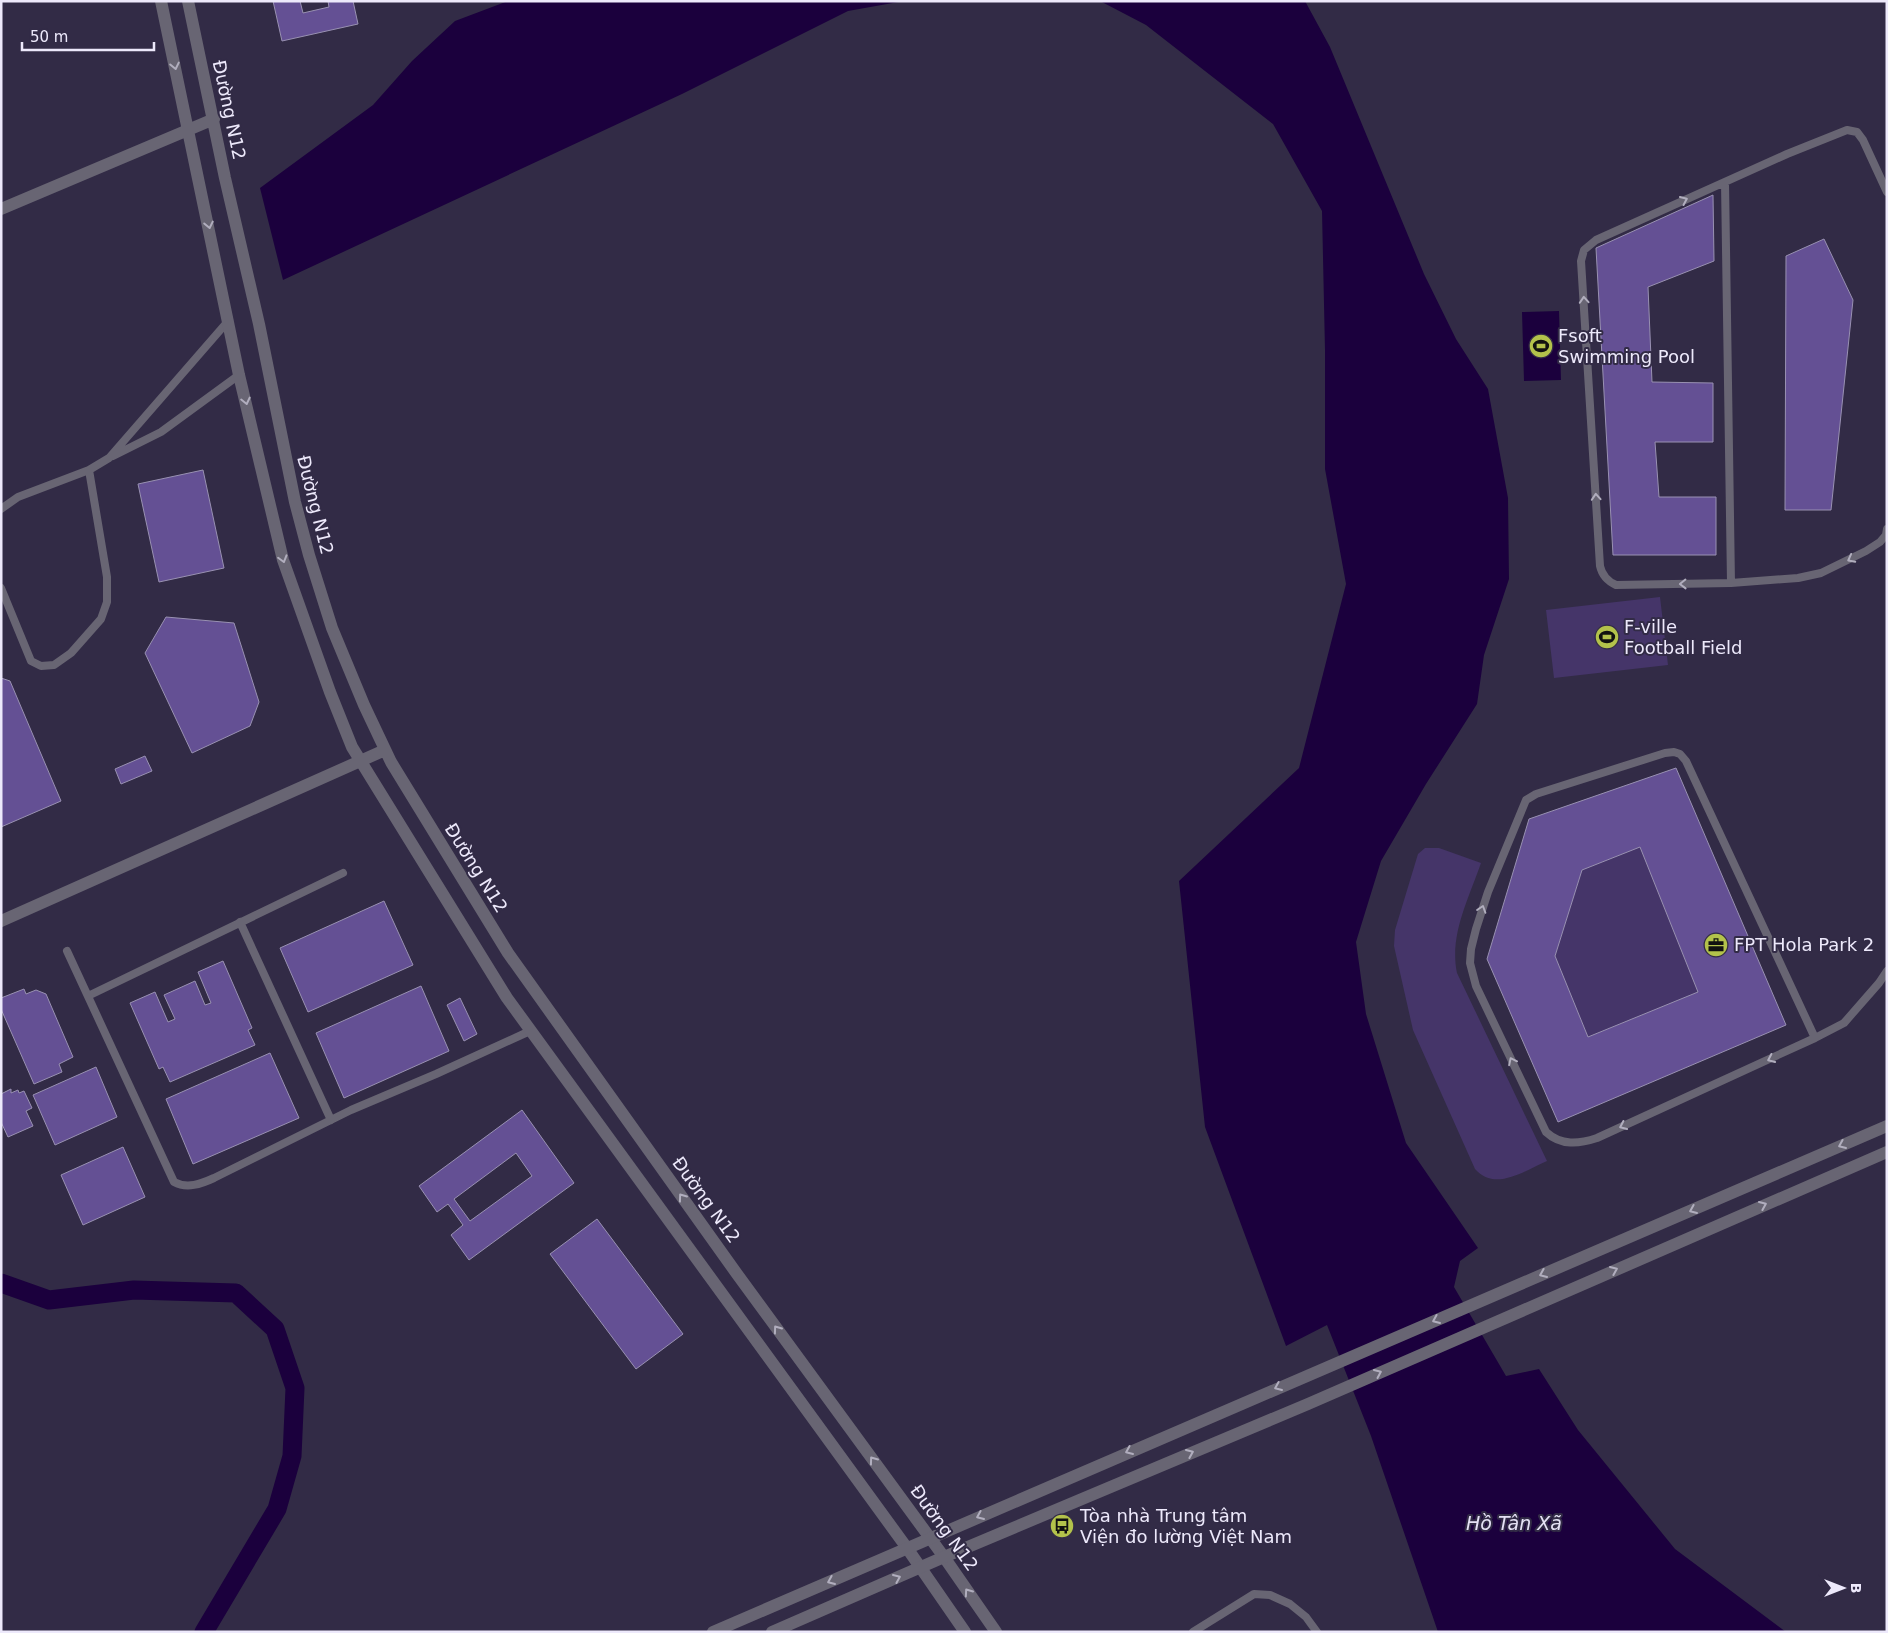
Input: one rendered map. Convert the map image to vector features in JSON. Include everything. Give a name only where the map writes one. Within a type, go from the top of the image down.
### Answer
[{"type":"street","points":[[161,1],[239,375],[283,560],[330,692],[352,747],[507,998],[907,1548],[965,1632]]},
{"type":"street","name":"Đường N12","points":[[188,1],[225,178],[259,324],[291,484],[309,555],[332,628],[364,705],[386,750],[420,810],[508,953],[737,1274],[944,1557],[996,1632]]},
{"type":"street","points":[[1,209],[214,119]]},
{"type":"street","points":[[1,921],[386,750]]},
{"type":"street","points":[[713,1632],[1887,1126]]},
{"type":"street","points":[[772,1632],[944,1557],[1333,1393],[1887,1152]]},
{"type":"lane","points":[[1887,192],[1863,140],[1857,132],[1848,130],[1724,182],[1596,240],[1584,250],[1581,261],[1601,571],[1608,581],[1616,585],[1767,582],[1821,573],[1880,542],[1886,535],[1887,529]]},
{"type":"lane","points":[[1724,182],[1731,583]]},
{"type":"lane","points":[[109,458],[229,320]]},
{"type":"lane","points":[[1,509],[18,497],[89,470],[161,432],[239,375]]},
{"type":"lane","points":[[1,588],[31,662],[41,666],[54,664],[70,653],[101,619],[107,602],[107,577],[89,470]]},
{"type":"lane","points":[[1815,1038],[1707,804],[1686,761],[1680,754],[1674,752],[1665,753],[1536,794],[1526,800],[1488,892],[1471,949],[1470,963],[1476,986],[1546,1132],[1554,1139],[1569,1143],[1581,1143],[1597,1138],[1815,1038],[1844,1023],[1887,971]]},
{"type":"lane","points":[[88,996],[343,873]]},
{"type":"lane","points":[[240,922],[331,1120]]},
{"type":"lane","points":[[67,951],[174,1182],[180,1185],[202,1184],[331,1120],[530,1031]]},
{"type":"lane","points":[[1193,1632],[1254,1594],[1270,1595],[1290,1604],[1306,1617],[1317,1632]]},
{"type":"shaded area","name":"F-ville Football Field","points":[[1660,597],[1668,665],[1554,678],[1546,610]]},
{"type":"shaded area","points":[[1640,847],[1698,992],[1588,1037],[1555,956],[1582,870]]},
{"type":"shaded area","points":[[1425,848],[1439,848],[1481,863],[1458,931],[1455,959],[1457,973],[1547,1161],[1510,1177],[1491,1179],[1483,1176],[1475,1169],[1413,1030],[1394,946],[1395,930],[1418,854]]},
{"type":"water","points":[[508,1],[904,1],[848,11],[682,94],[283,280],[260,188],[373,105],[412,61],[455,21]]},
{"type":"water","name":"Hồ Tân Xã","points":[[1100,1],[1305,1],[1330,47],[1424,274],[1456,339],[1488,389],[1508,498],[1509,579],[1484,655],[1477,704],[1426,784],[1381,861],[1356,942],[1366,1014],[1406,1143],[1478,1248],[1460,1261],[1454,1287],[1506,1376],[1539,1369],[1578,1430],[1675,1549],[1786,1632],[1438,1632],[1371,1436],[1327,1325],[1286,1346],[1205,1127],[1179,881],[1299,768],[1346,584],[1325,469],[1322,211],[1273,124],[1146,25]]},
{"type":"water","name":"Fsoft Swimming Pool","points":[[1559,311],[1561,380],[1524,381],[1522,312]]},
{"type":"building","points":[[273,1],[300,1],[303,13],[329,7],[328,1],[353,1],[358,24],[282,41]]},
{"type":"building","points":[[1713,195],[1714,261],[1648,287],[1652,382],[1713,383],[1713,442],[1655,442],[1659,497],[1716,497],[1716,555],[1613,555],[1596,248]]},
{"type":"building","points":[[1824,239],[1853,300],[1831,510],[1785,510],[1786,256]]},
{"type":"building","points":[[203,470],[224,568],[159,582],[138,484]]},
{"type":"building","points":[[166,617],[234,623],[259,702],[250,726],[192,753],[145,653]]},
{"type":"building","points":[[1,678],[10,681],[61,801],[1,827]]},
{"type":"building","points":[[145,756],[152,771],[121,784],[115,769]]},
{"type":"building","name":"FPT Hola Park 2","points":[[1676,768],[1786,1025],[1558,1122],[1487,959],[1529,819]],"holes":[[[1640,847],[1698,992],[1588,1037],[1555,956],[1582,870]]]},
{"type":"building","points":[[384,901],[413,965],[308,1012],[280,948]]},
{"type":"building","points":[[223,961],[252,1028],[248,1030],[255,1045],[170,1082],[163,1067],[159,1069],[130,1003],[155,992],[168,1022],[175,1019],[164,995],[195,981],[205,1005],[211,1003],[198,972]]},
{"type":"building","points":[[421,986],[449,1051],[344,1098],[316,1033]]},
{"type":"building","points":[[24,989],[26,994],[36,990],[46,994],[73,1057],[59,1064],[62,1072],[34,1084],[1,1009],[1,998]]},
{"type":"building","points":[[460,998],[477,1034],[464,1041],[447,1005]]},
{"type":"building","points":[[270,1053],[299,1118],[193,1164],[166,1099]]},
{"type":"building","points":[[96,1067],[117,1117],[55,1145],[33,1095]]},
{"type":"building","points":[[11,1089],[11,1093],[18,1090],[19,1093],[24,1091],[32,1108],[26,1111],[33,1126],[8,1137],[1,1122],[1,1094]]},
{"type":"building","points":[[522,1110],[574,1183],[469,1260],[451,1235],[463,1225],[448,1204],[437,1212],[419,1186]],"holes":[[[516,1153],[532,1176],[470,1221],[454,1199]]]},
{"type":"building","points":[[123,1147],[145,1197],[83,1225],[61,1175]]},
{"type":"building","points":[[597,1219],[683,1334],[636,1369],[550,1254]]},
{"type":"waterway","points":[[1,1283],[49,1300],[134,1290],[236,1293],[275,1329],[295,1388],[292,1456],[277,1509],[204,1632]]},
{"type":"place","name":"Fsoft Swimming Pool","points":[[1541,346]]},
{"type":"place","name":"F-ville Football Field","points":[[1607,637]]},
{"type":"place","name":"FPT Hola Park 2","points":[[1716,945]]},
{"type":"place","name":"Tòa nhà Trung tâm Viện đo lường Việt Nam","points":[[1062,1526]]}]
